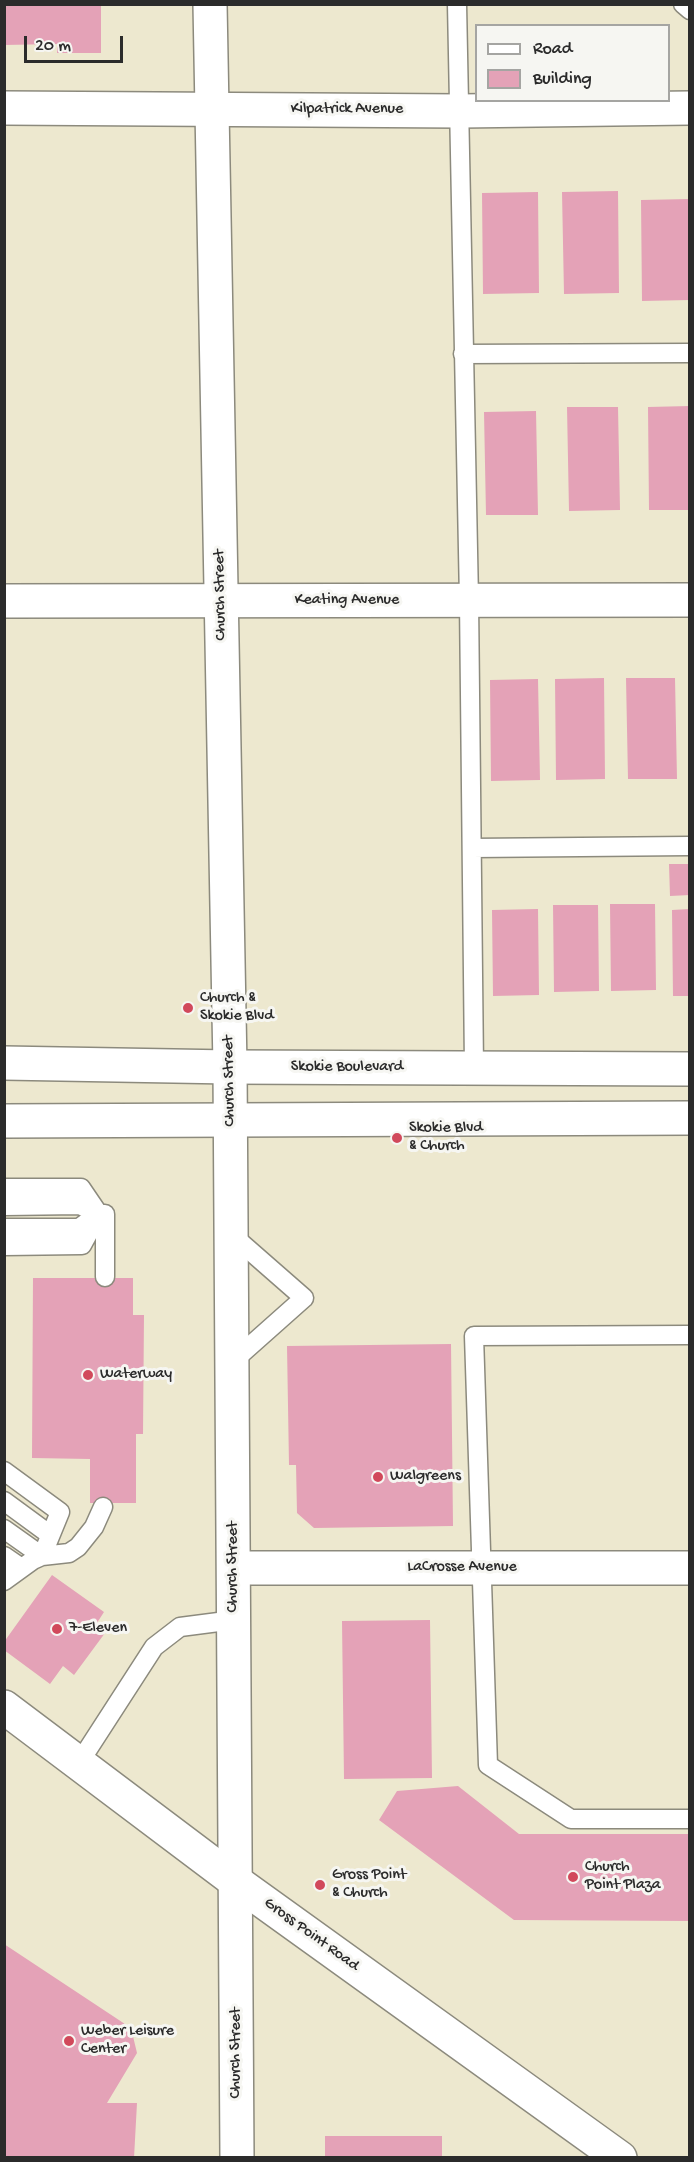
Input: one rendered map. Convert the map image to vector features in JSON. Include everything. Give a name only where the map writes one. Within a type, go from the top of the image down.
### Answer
[{"type":"street","name":"Church Street","points":[[210,4],[231,1120],[237,2157]]},
{"type":"street","name":"Kilpatrick Avenue","points":[[4,108],[461,111],[690,108]]},
{"type":"street","name":"Keating Avenue","points":[[4,601],[690,600]]},
{"type":"street","name":"Skokie Boulevard","points":[[4,1063],[230,1067],[690,1069]]},
{"type":"street","points":[[4,1121],[690,1118]]},
{"type":"street","name":"LaCrosse Avenue","points":[[234,1568],[690,1568]]},
{"type":"street","name":"Gross Point Road","points":[[4,1707],[235,1881],[620,2157]]},
{"type":"lane","points":[[457,4],[461,111],[463,354],[469,600],[474,1068]]},
{"type":"lane","points":[[683,4],[690,10]]},
{"type":"lane","points":[[463,354],[690,353]]},
{"type":"lane","points":[[472,848],[690,846]]},
{"type":"lane","points":[[4,1188],[81,1188],[99,1214]]},
{"type":"lane","points":[[4,1206],[80,1205],[99,1214],[105,1214],[105,1277]]},
{"type":"lane","points":[[4,1228],[79,1228],[99,1214]]},
{"type":"lane","points":[[4,1246],[82,1245],[99,1214]]},
{"type":"lane","points":[[232,1235],[304,1298],[232,1362]]},
{"type":"lane","points":[[690,1335],[474,1336],[488,1765],[571,1819],[690,1819]]},
{"type":"lane","points":[[4,1472],[60,1512],[49,1534],[42,1556]]},
{"type":"lane","points":[[4,1501],[49,1534]]},
{"type":"lane","points":[[5,1581],[20,1567],[42,1556],[69,1553],[78,1547],[94,1527],[103,1507]]},
{"type":"lane","points":[[4,1528],[42,1556]]},
{"type":"lane","points":[[4,1556],[20,1567]]},
{"type":"lane","points":[[79,1763],[154,1647],[180,1627],[234,1620]]},
{"type":"building","points":[[4,4],[101,4],[101,53],[57,53],[57,44],[4,45]]},
{"type":"building","points":[[618,191],[619,293],[564,294],[562,192]]},
{"type":"building","points":[[538,192],[539,293],[483,294],[482,193]]},
{"type":"building","points":[[690,199],[690,300],[642,301],[641,200]]},
{"type":"building","points":[[690,406],[690,510],[649,510],[648,407]]},
{"type":"building","points":[[567,407],[618,407],[620,510],[569,511]]},
{"type":"building","points":[[536,411],[538,515],[486,515],[484,412]]},
{"type":"building","points":[[604,678],[605,779],[556,780],[555,679]]},
{"type":"building","points":[[626,678],[675,678],[677,779],[628,779]]},
{"type":"building","points":[[538,679],[540,780],[491,781],[490,680]]},
{"type":"building","points":[[669,864],[690,864],[690,895],[670,896]]},
{"type":"building","points":[[610,904],[655,904],[656,990],[611,991]]},
{"type":"building","points":[[553,905],[598,905],[599,991],[554,992]]},
{"type":"building","points":[[538,909],[539,995],[493,996],[492,910]]},
{"type":"building","points":[[690,909],[690,996],[673,996],[672,910]]},
{"type":"building","name":"Waterway","points":[[33,1278],[133,1278],[133,1315],[144,1315],[143,1434],[136,1434],[136,1503],[90,1503],[90,1459],[32,1458]]},
{"type":"building","name":"Walgreens","points":[[451,1344],[453,1526],[314,1528],[297,1513],[296,1465],[289,1465],[287,1346]]},
{"type":"building","name":"7-Eleven","points":[[52,1575],[104,1612],[95,1626],[105,1633],[74,1675],[63,1666],[50,1684],[4,1650],[4,1642]]},
{"type":"building","points":[[430,1620],[432,1778],[344,1779],[342,1621]]},
{"type":"building","name":"Church Point Plaza","points":[[458,1786],[519,1834],[690,1834],[690,1921],[514,1920],[379,1820],[397,1791]]},
{"type":"building","name":"Weber Leisure Center","points":[[4,1944],[131,2028],[137,2053],[107,2103],[137,2103],[134,2158],[4,2158]]},
{"type":"building","points":[[325,2136],[442,2136],[442,2158],[325,2158]]},
{"type":"place","name":"Church & Skokie Blvd","points":[[188,1008]]},
{"type":"place","name":"Skokie Blvd & Church","points":[[397,1138]]},
{"type":"place","name":"Waterway","points":[[88,1375]]},
{"type":"place","name":"Walgreens","points":[[378,1477]]},
{"type":"place","name":"7-Eleven","points":[[57,1629]]},
{"type":"place","name":"Church Point Plaza","points":[[573,1877]]},
{"type":"place","name":"Gross Point & Church","points":[[320,1885]]},
{"type":"place","name":"Weber Leisure Center","points":[[69,2041]]}]
